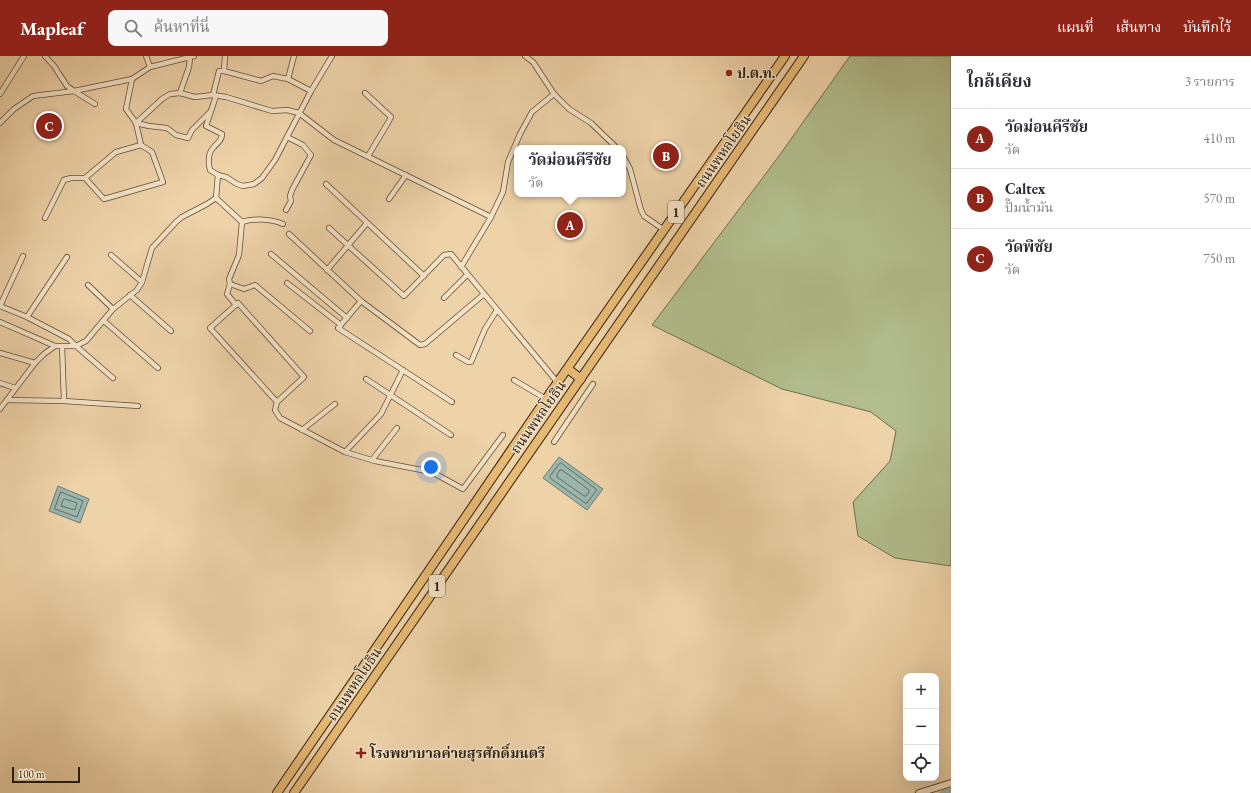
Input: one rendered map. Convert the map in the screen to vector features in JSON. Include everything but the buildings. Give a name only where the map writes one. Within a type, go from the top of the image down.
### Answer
[{"type":"highway","name":"ถนนพหลโยธิน","points":[[276,793],[546,399],[558,384],[784,56]]},
{"type":"highway","name":"ถนนพหลโยธิน","points":[[294,793],[804,56]]},
{"type":"highway","points":[[568,369],[581,379]]},
{"type":"street","points":[[0,94],[24,56]]},
{"type":"street","points":[[45,56],[54,66],[65,84],[95,104]]},
{"type":"street","points":[[146,56],[150,67]]},
{"type":"street","points":[[0,123],[14,109],[32,96],[74,91],[132,79],[150,67],[192,56],[180,93]]},
{"type":"street","points":[[224,71],[225,56]]},
{"type":"street","points":[[288,79],[294,56]]},
{"type":"street","points":[[311,91],[288,79],[273,76],[261,81],[219,71],[215,95],[207,126],[222,134],[219,142],[210,151],[210,170],[218,175],[226,177],[236,184],[243,186],[254,184],[262,178],[275,160],[311,91],[332,56]]},
{"type":"street","points":[[525,56],[533,62],[554,94],[569,109],[591,123],[614,145]]},
{"type":"street","points":[[85,178],[104,199],[163,182],[152,152],[141,145],[136,123],[126,109],[132,79]]},
{"type":"street","points":[[365,92],[391,117],[368,156]]},
{"type":"street","points":[[136,123],[162,99],[170,94],[180,93],[194,97],[215,95],[272,111],[287,110],[299,113],[334,140],[491,218]]},
{"type":"street","points":[[515,145],[532,112],[554,94]]},
{"type":"street","points":[[136,123],[167,128],[176,135],[188,138],[192,130],[211,111]]},
{"type":"street","points":[[286,137],[303,145],[311,155],[292,190],[290,196],[291,201],[286,210]]},
{"type":"street","points":[[45,218],[64,180],[71,178],[85,178],[116,152],[141,145]]},
{"type":"street","points":[[461,267],[491,218],[503,192],[508,162],[514,148]]},
{"type":"street","points":[[626,162],[630,169],[640,210],[644,216],[664,230]]},
{"type":"street","points":[[216,198],[218,175]]},
{"type":"street","points":[[389,199],[406,175]]},
{"type":"street","points":[[326,184],[424,276]]},
{"type":"street","points":[[216,198],[242,222]]},
{"type":"street","points":[[0,322],[55,346],[76,346],[86,341],[113,309],[137,290],[142,282],[154,245],[182,217],[216,198]]},
{"type":"street","points":[[242,222],[254,220],[274,220],[283,224]]},
{"type":"street","points":[[242,222],[239,255],[229,279],[230,284],[227,294],[236,305],[238,303],[304,377],[277,402],[275,410],[280,418],[345,452],[372,460],[432,472],[462,489],[504,435]]},
{"type":"street","points":[[327,270],[367,223]]},
{"type":"street","points":[[329,228],[404,296],[444,256],[451,254],[558,384]]},
{"type":"street","points":[[290,234],[361,301],[417,344],[425,344],[484,294]]},
{"type":"street","points":[[271,254],[347,318]]},
{"type":"street","points":[[111,255],[142,282]]},
{"type":"street","points":[[23,256],[0,306],[27,316],[69,339],[114,378]]},
{"type":"street","points":[[27,316],[67,257]]},
{"type":"street","points":[[444,298],[468,275]]},
{"type":"street","points":[[287,283],[341,325]]},
{"type":"street","points":[[230,284],[244,289],[256,285],[310,331]]},
{"type":"street","points":[[88,285],[113,309]]},
{"type":"street","points":[[130,295],[171,332]]},
{"type":"street","points":[[361,301],[338,328],[452,402]]},
{"type":"street","points":[[236,305],[210,328],[277,402]]},
{"type":"street","points":[[456,355],[468,362],[471,362],[485,329],[497,310]]},
{"type":"street","points":[[104,321],[158,368]]},
{"type":"street","points":[[0,409],[34,363],[55,346]]},
{"type":"street","points":[[62,346],[64,401]]},
{"type":"street","points":[[0,353],[34,363]]},
{"type":"street","points":[[345,452],[381,414],[403,370]]},
{"type":"street","points":[[366,379],[451,434]]},
{"type":"street","points":[[514,380],[546,399]]},
{"type":"street","points":[[0,383],[15,388]]},
{"type":"street","points":[[554,442],[593,384]]},
{"type":"street","points":[[7,400],[64,401],[138,406]]},
{"type":"street","points":[[302,430],[335,404]]},
{"type":"street","points":[[372,460],[397,428]]},
{"type":"street","points":[[918,793],[951,783]]},
{"type":"green space","points":[[850,56],[951,56],[951,566],[895,558],[858,536],[853,502],[890,461],[896,431],[871,412],[782,389],[652,325],[779,156]]},
{"type":"water","points":[[559,457],[603,489],[587,510],[543,478]]},
{"type":"water","points":[[58,486],[89,499],[80,523],[49,511]]},
{"type":"waterway","points":[[942,793],[951,790]]},
{"type":"place","name":"ป.ต.ท.","points":[[729,73]]},
{"type":"place","name":"วัดพิชัย","points":[[49,126]]},
{"type":"place","name":"Caltex","points":[[666,156]]},
{"type":"place","name":"วัดม่อนคีรีชัย","points":[[570,225]]},
{"type":"place","name":"โรงพยาบาลค่ายสุรศักดิ์มนตรี","points":[[361,753]]}]
